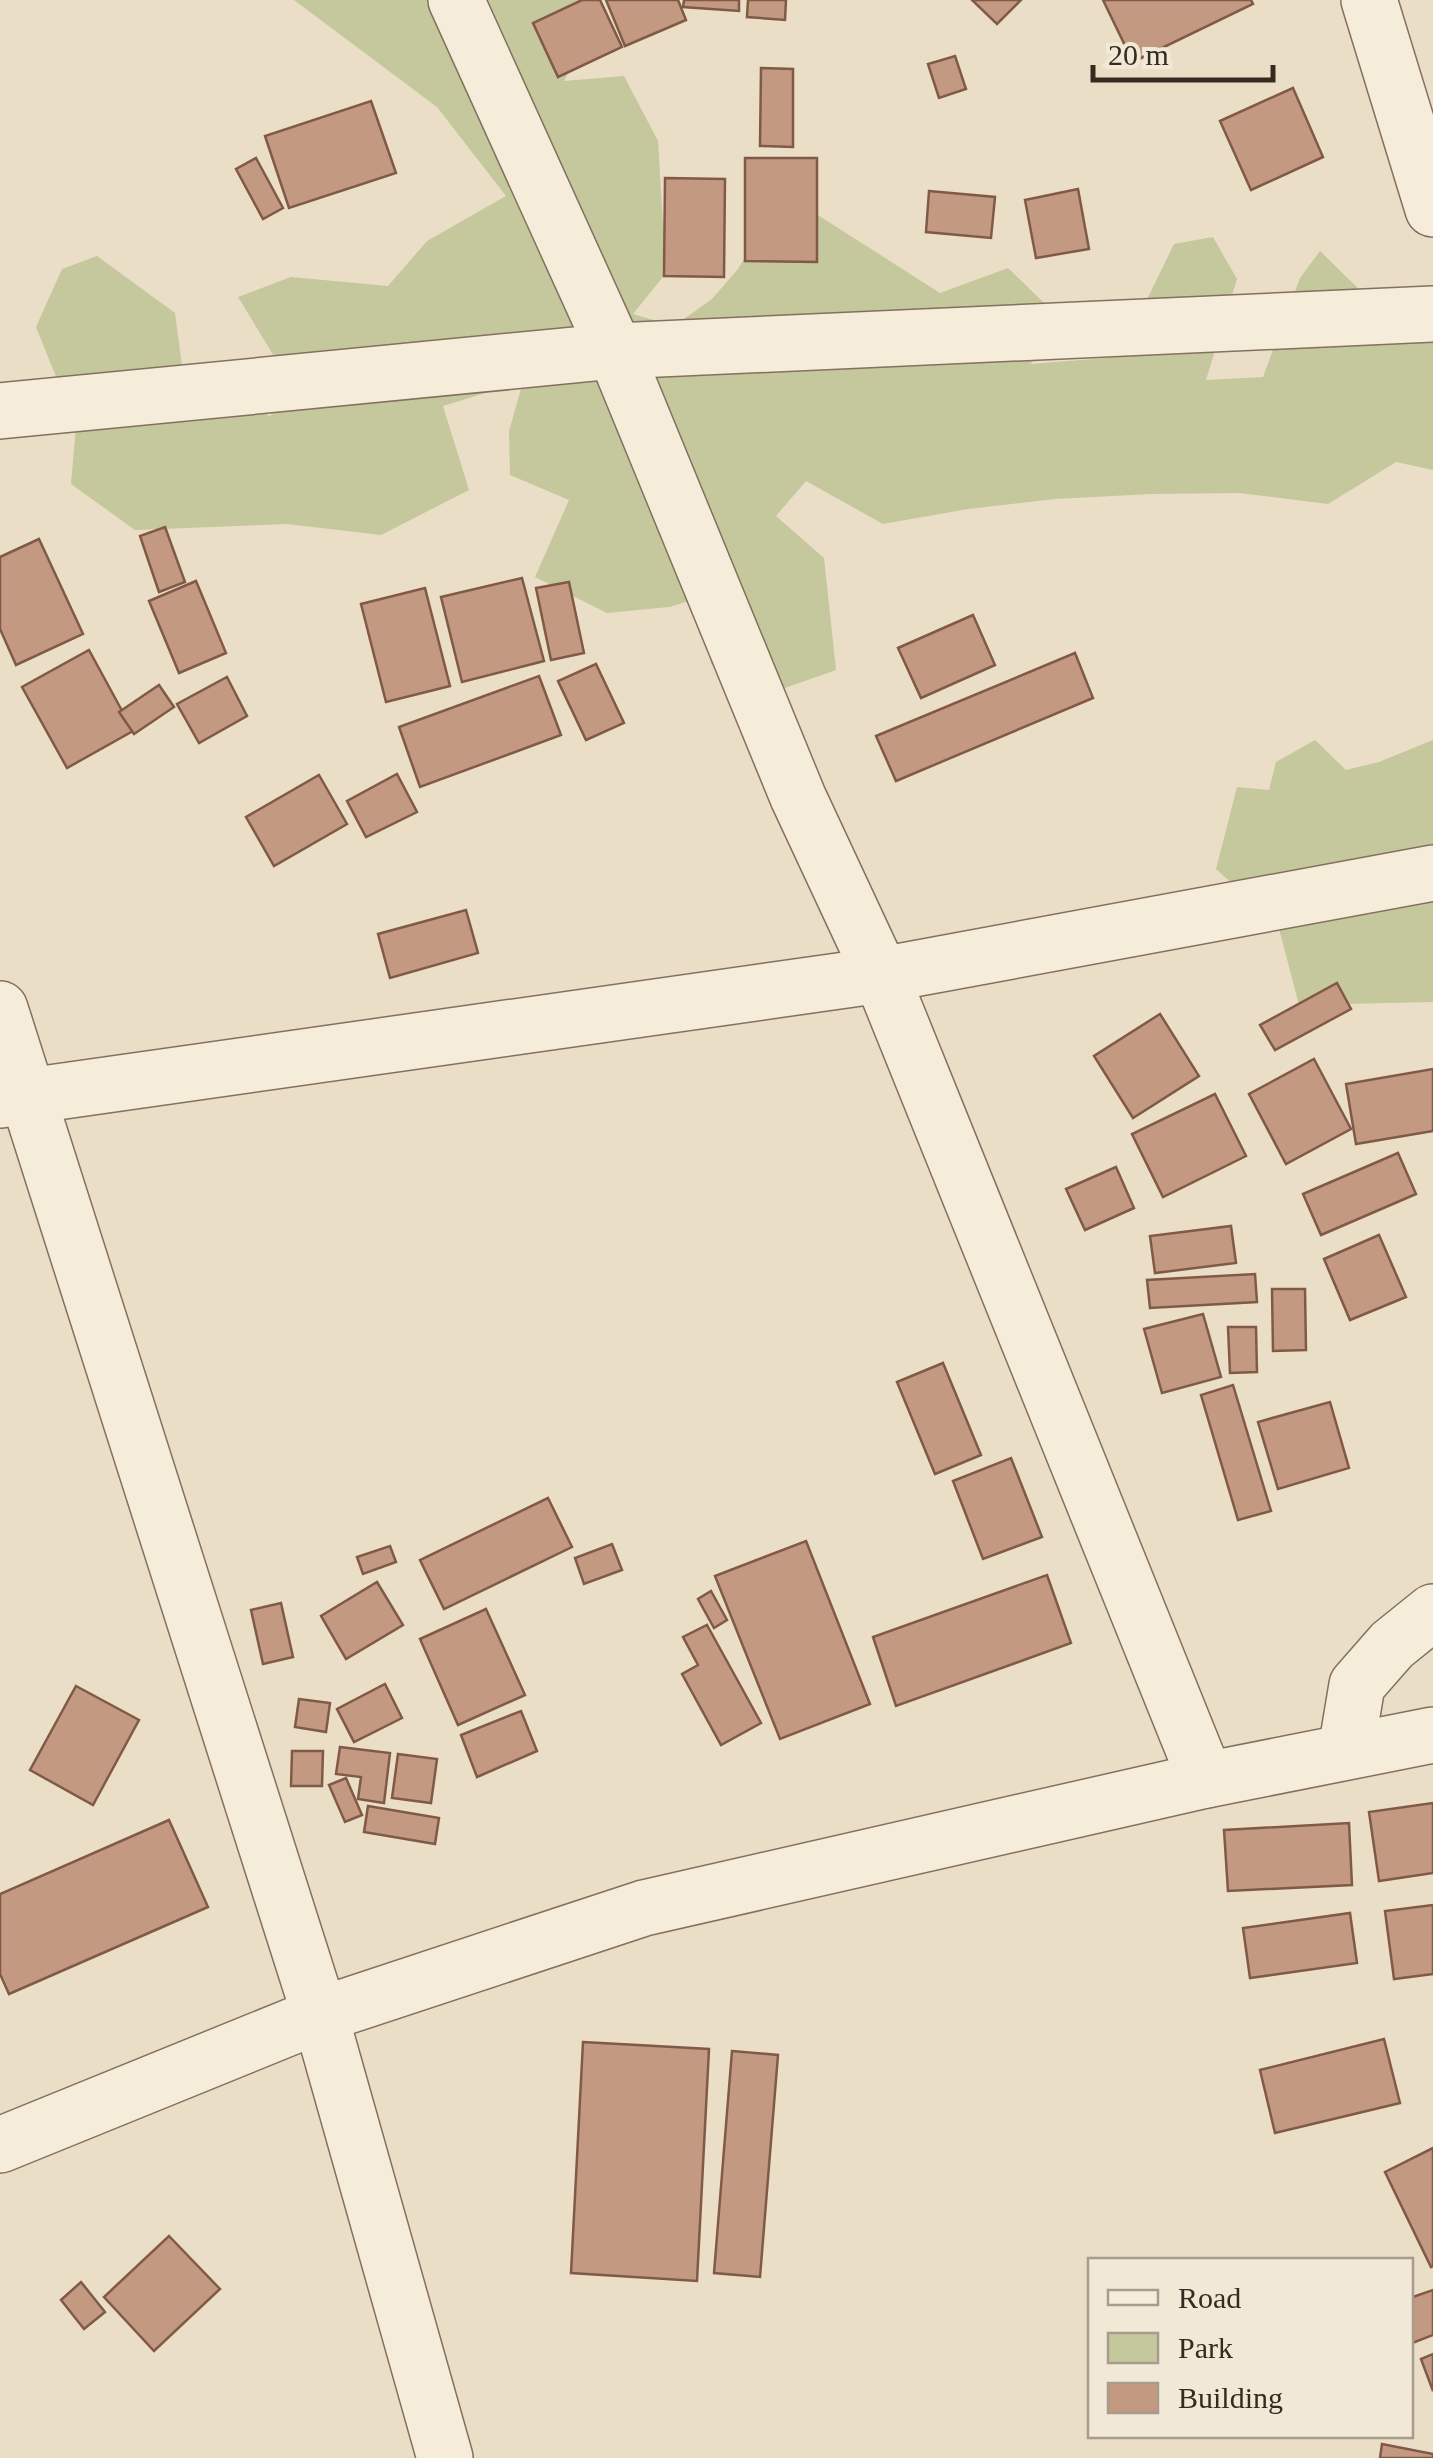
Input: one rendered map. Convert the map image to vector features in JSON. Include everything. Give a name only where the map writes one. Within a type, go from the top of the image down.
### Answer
[{"type":"street","points":[[456,0],[615,351],[798,797],[881,975],[1206,1780]]},
{"type":"street","points":[[1369,0],[1433,209]]},
{"type":"street","points":[[0,411],[615,351],[1433,314]]},
{"type":"street","points":[[14,1099],[881,975],[1433,873]]},
{"type":"street","points":[[0,1009],[14,1099],[320,2015],[445,2458]]},
{"type":"street","points":[[1346,1750],[1357,1685],[1392,1645],[1433,1612]]},
{"type":"street","points":[[0,2145],[320,2015],[644,1908],[1206,1780],[1433,1735]]},
{"type":"green space","points":[[294,0],[580,0],[593,26],[564,81],[624,76],[658,141],[666,273],[633,314],[674,326],[712,299],[738,269],[764,225],[802,205],[940,293],[1008,268],[1070,328],[1030,364],[1119,357],[1174,244],[1213,237],[1237,279],[1206,380],[1263,377],[1300,278],[1320,251],[1368,298],[1433,338],[1433,470],[1396,462],[1328,504],[1239,493],[1151,494],[1055,499],[883,524],[806,481],[776,516],[824,558],[836,670],[785,688],[711,664],[702,597],[669,607],[607,613],[535,577],[569,500],[510,475],[509,431],[532,350],[495,390],[443,406],[469,490],[381,535],[287,524],[135,530],[71,484],[76,426],[36,327],[62,269],[97,256],[175,313],[185,388],[219,390],[270,416],[297,394],[238,297],[291,277],[388,286],[427,241],[506,196],[437,107]]},
{"type":"green space","points":[[1315,740],[1346,770],[1379,762],[1433,740],[1433,1002],[1299,1005],[1278,925],[1216,869],[1237,787],[1269,790],[1276,762]]},
{"type":"building","points":[[582,0],[600,0],[622,47],[558,77],[533,23]]},
{"type":"building","points":[[606,0],[678,0],[686,20],[625,46]]},
{"type":"building","points":[[684,0],[739,0],[739,11],[683,7]]},
{"type":"building","points":[[748,0],[786,0],[785,20],[747,17]]},
{"type":"building","points":[[972,0],[1021,0],[997,24]]},
{"type":"building","points":[[1103,0],[1251,0],[1253,4],[1133,62]]},
{"type":"building","points":[[955,56],[966,89],[939,98],[928,64]]},
{"type":"building","points":[[761,68],[793,69],[793,147],[760,146]]},
{"type":"building","points":[[1293,88],[1323,157],[1251,190],[1220,121]]},
{"type":"building","points":[[371,101],[396,173],[289,208],[265,136]]},
{"type":"building","points":[[256,158],[283,208],[263,219],[236,169]]},
{"type":"building","points":[[745,158],[817,158],[817,262],[745,261]]},
{"type":"building","points":[[665,178],[725,179],[724,277],[664,276]]},
{"type":"building","points":[[1078,189],[1089,249],[1036,258],[1025,200]]},
{"type":"building","points":[[929,191],[995,197],[991,238],[926,232]]},
{"type":"building","points":[[165,527],[185,582],[159,592],[140,536]]},
{"type":"building","points":[[39,539],[83,634],[16,665],[0,629],[0,557]]},
{"type":"building","points":[[522,578],[544,661],[462,682],[441,597]]},
{"type":"building","points":[[196,581],[226,653],[179,673],[149,601]]},
{"type":"building","points":[[569,582],[584,653],[551,660],[536,588]]},
{"type":"building","points":[[425,588],[450,686],[386,702],[361,604]]},
{"type":"building","points":[[973,615],[995,665],[921,698],[898,648]]},
{"type":"building","points":[[89,650],[133,731],[67,768],[22,687]]},
{"type":"building","points":[[1075,653],[1093,698],[896,781],[876,736]]},
{"type":"building","points":[[596,664],[624,723],[586,740],[558,681]]},
{"type":"building","points":[[539,676],[561,735],[420,787],[399,727]]},
{"type":"building","points":[[227,677],[247,716],[199,743],[177,704]]},
{"type":"building","points":[[159,685],[174,707],[134,734],[119,712]]},
{"type":"building","points":[[397,774],[417,812],[366,837],[347,801]]},
{"type":"building","points":[[319,775],[347,824],[274,866],[246,817]]},
{"type":"building","points":[[466,910],[478,953],[390,978],[378,934]]},
{"type":"building","points":[[1337,983],[1351,1009],[1275,1050],[1260,1025]]},
{"type":"building","points":[[1160,1014],[1199,1076],[1133,1118],[1094,1056]]},
{"type":"building","points":[[1314,1059],[1351,1129],[1286,1164],[1249,1094]]},
{"type":"building","points":[[1433,1069],[1433,1131],[1356,1144],[1346,1084]]},
{"type":"building","points":[[1215,1094],[1246,1156],[1163,1197],[1132,1134]]},
{"type":"building","points":[[1398,1153],[1416,1194],[1321,1235],[1303,1194]]},
{"type":"building","points":[[1116,1167],[1134,1208],[1085,1230],[1066,1189]]},
{"type":"building","points":[[1231,1226],[1236,1263],[1155,1273],[1150,1236]]},
{"type":"building","points":[[1379,1235],[1406,1297],[1350,1320],[1324,1259]]},
{"type":"building","points":[[1255,1274],[1257,1302],[1150,1308],[1147,1280]]},
{"type":"building","points":[[1272,1289],[1305,1289],[1306,1350],[1273,1351]]},
{"type":"building","points":[[1203,1314],[1221,1377],[1162,1393],[1144,1329]]},
{"type":"building","points":[[1228,1327],[1256,1327],[1257,1372],[1230,1373]]},
{"type":"building","points":[[943,1363],[981,1455],[935,1474],[897,1382]]},
{"type":"building","points":[[1233,1385],[1271,1511],[1238,1520],[1201,1395]]},
{"type":"building","points":[[1330,1402],[1349,1468],[1278,1489],[1258,1422]]},
{"type":"building","points":[[1011,1458],[1042,1537],[983,1559],[953,1481]]},
{"type":"building","points":[[548,1498],[572,1547],[444,1609],[420,1560]]},
{"type":"building","points":[[806,1541],[870,1704],[780,1739],[715,1576]]},
{"type":"building","points":[[612,1544],[622,1570],[584,1584],[575,1558]]},
{"type":"building","points":[[390,1546],[396,1562],[363,1574],[357,1557]]},
{"type":"building","points":[[1047,1575],[1071,1643],[896,1706],[873,1637]]},
{"type":"building","points":[[377,1582],[403,1625],[346,1659],[321,1616]]},
{"type":"building","points":[[711,1591],[727,1620],[714,1628],[698,1599]]},
{"type":"building","points":[[281,1603],[293,1657],[263,1664],[251,1610]]},
{"type":"building","points":[[486,1609],[525,1695],[458,1725],[420,1639]]},
{"type":"building","points":[[707,1625],[761,1723],[721,1745],[682,1674],[698,1665],[683,1637]]},
{"type":"building","points":[[385,1684],[402,1718],[354,1742],[337,1709]]},
{"type":"building","points":[[76,1686],[139,1720],[93,1805],[30,1770]]},
{"type":"building","points":[[299,1699],[330,1703],[326,1732],[295,1727]]},
{"type":"building","points":[[521,1711],[537,1751],[477,1777],[461,1735]]},
{"type":"building","points":[[340,1747],[390,1753],[384,1803],[358,1799],[361,1777],[336,1774]]},
{"type":"building","points":[[292,1751],[323,1751],[322,1786],[291,1786]]},
{"type":"building","points":[[398,1754],[437,1759],[431,1803],[392,1798]]},
{"type":"building","points":[[346,1778],[362,1815],[345,1822],[329,1785]]},
{"type":"building","points":[[1433,1803],[1433,1873],[1379,1881],[1369,1812]]},
{"type":"building","points":[[368,1806],[439,1818],[435,1844],[364,1832]]},
{"type":"building","points":[[169,1820],[208,1907],[9,1994],[0,1974],[0,1894]]},
{"type":"building","points":[[1349,1823],[1352,1885],[1228,1891],[1224,1830]]},
{"type":"building","points":[[1433,1905],[1433,1974],[1394,1979],[1385,1911]]},
{"type":"building","points":[[1350,1913],[1357,1963],[1250,1978],[1243,1928]]},
{"type":"building","points":[[1384,2039],[1400,2103],[1275,2133],[1260,2070]]},
{"type":"building","points":[[583,2042],[709,2049],[697,2281],[571,2273]]},
{"type":"building","points":[[732,2051],[778,2055],[760,2277],[714,2273]]},
{"type":"building","points":[[1433,2148],[1433,2266],[1431,2267],[1385,2172]]},
{"type":"building","points":[[169,2236],[220,2289],[154,2351],[104,2297]]},
{"type":"building","points":[[81,2282],[105,2312],[84,2329],[61,2300]]},
{"type":"building","points":[[1433,2290],[1433,2335],[1413,2343],[1413,2297]]},
{"type":"building","points":[[1433,2354],[1433,2391],[1421,2359]]},
{"type":"building","points":[[1382,2444],[1433,2454],[1433,2458],[1380,2458]]}]
